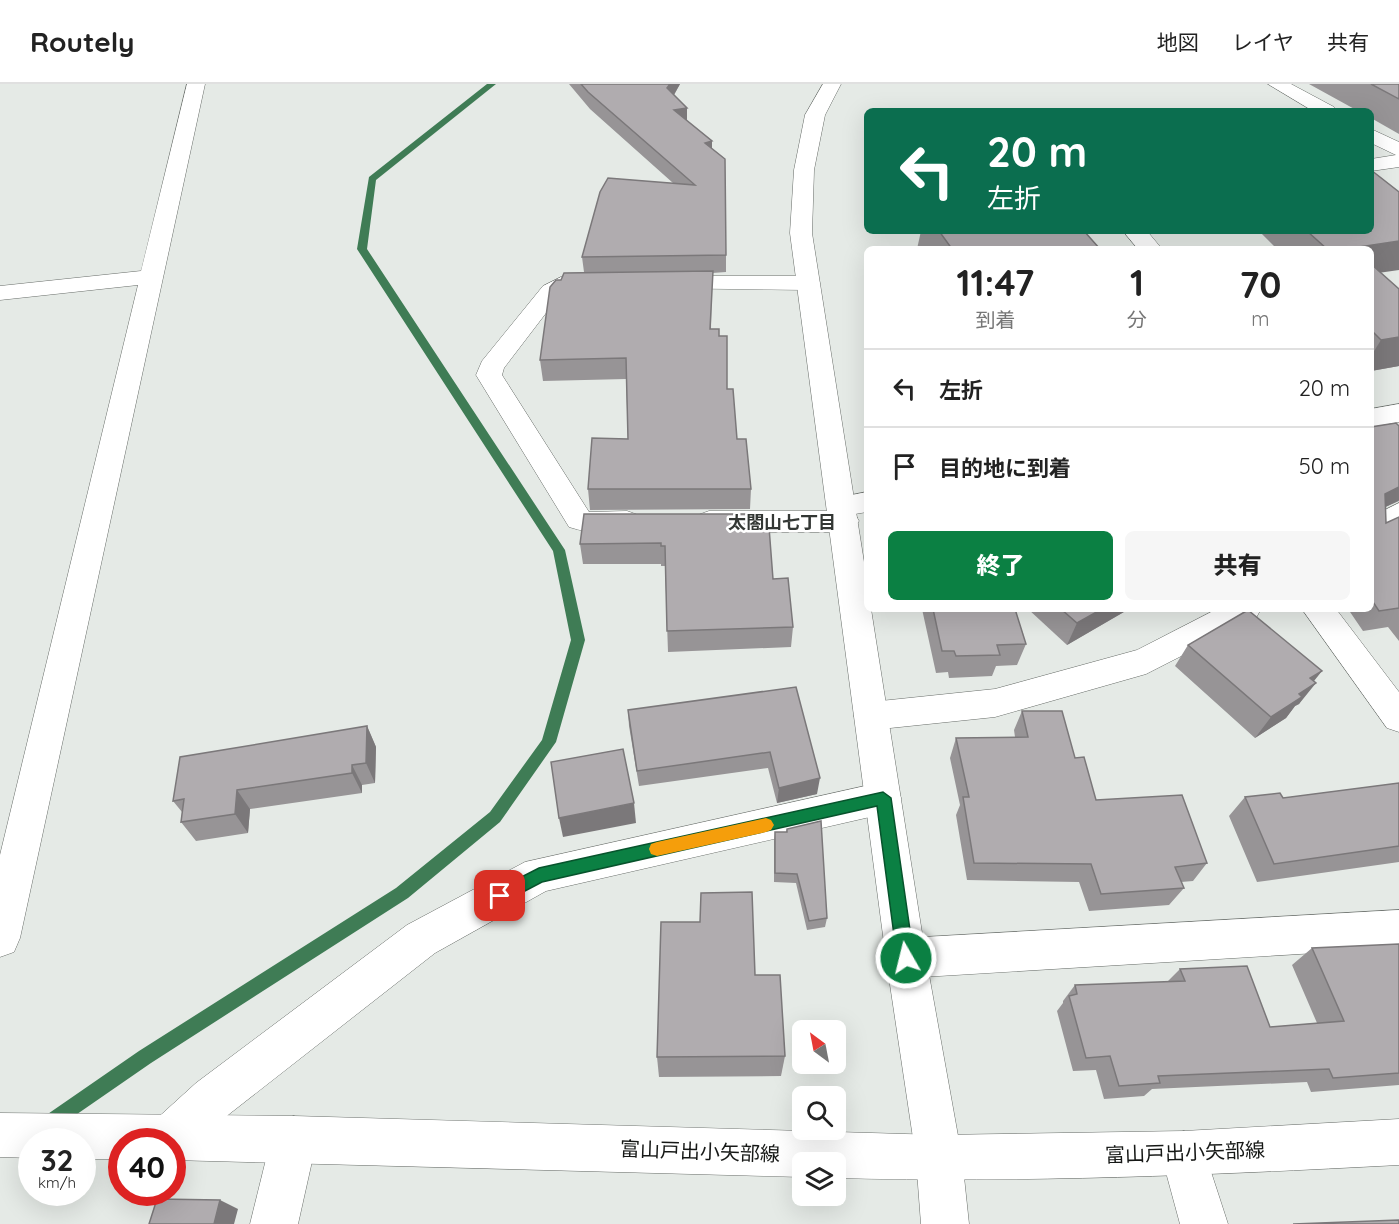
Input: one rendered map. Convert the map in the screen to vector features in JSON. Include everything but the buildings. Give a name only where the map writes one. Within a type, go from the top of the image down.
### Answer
[{"type":"street","points":[[0,938],[196,84]]},
{"type":"street","points":[[832,84],[815,115],[804,170],[801,233],[808,282],[851,510],[871,716],[906,958],[939,1158],[945,1224]]},
{"type":"street","points":[[1277,84],[1321,108]]},
{"type":"street","points":[[1374,137],[1399,150]]},
{"type":"street","points":[[1374,165],[1399,161]]},
{"type":"street","points":[[1137,234],[1148,246]]},
{"type":"street","points":[[0,293],[151,277]]},
{"type":"street","points":[[648,522],[591,523],[579,520],[489,375],[491,367],[551,291],[561,284],[808,282]]},
{"type":"street","points":[[1374,417],[1399,413]]},
{"type":"street","points":[[683,522],[851,510]]},
{"type":"street","points":[[1374,529],[1399,513]]},
{"type":"street","points":[[871,716],[995,703],[1146,661],[1239,612]]},
{"type":"street","points":[[1320,612],[1399,718]]},
{"type":"street","points":[[169,1128],[212,1099],[421,939],[539,875],[883,798]]},
{"type":"street","points":[[906,958],[1399,929]]},
{"type":"street","name":"富山戸出小矢部線","points":[[0,1135],[108,1138]]},
{"type":"street","name":"富山戸出小矢部線","points":[[186,1139],[294,1139],[939,1158],[1184,1154],[1399,1142]]},
{"type":"street","points":[[274,1224],[294,1139]]},
{"type":"street","points":[[1184,1154],[1204,1224]]},
{"type":"waterway","points":[[48,1124],[145,1057],[402,893],[495,817],[549,742],[578,640],[559,550],[362,249],[372,179],[492,84]]},
{"type":"slow traffic","points":[[657,849],[766,825]]},
{"type":"district","name":"太閤山七丁目","points":[[782,522]]},
{"type":"route","points":[[500,896],[539,875],[883,798],[906,958]]}]
